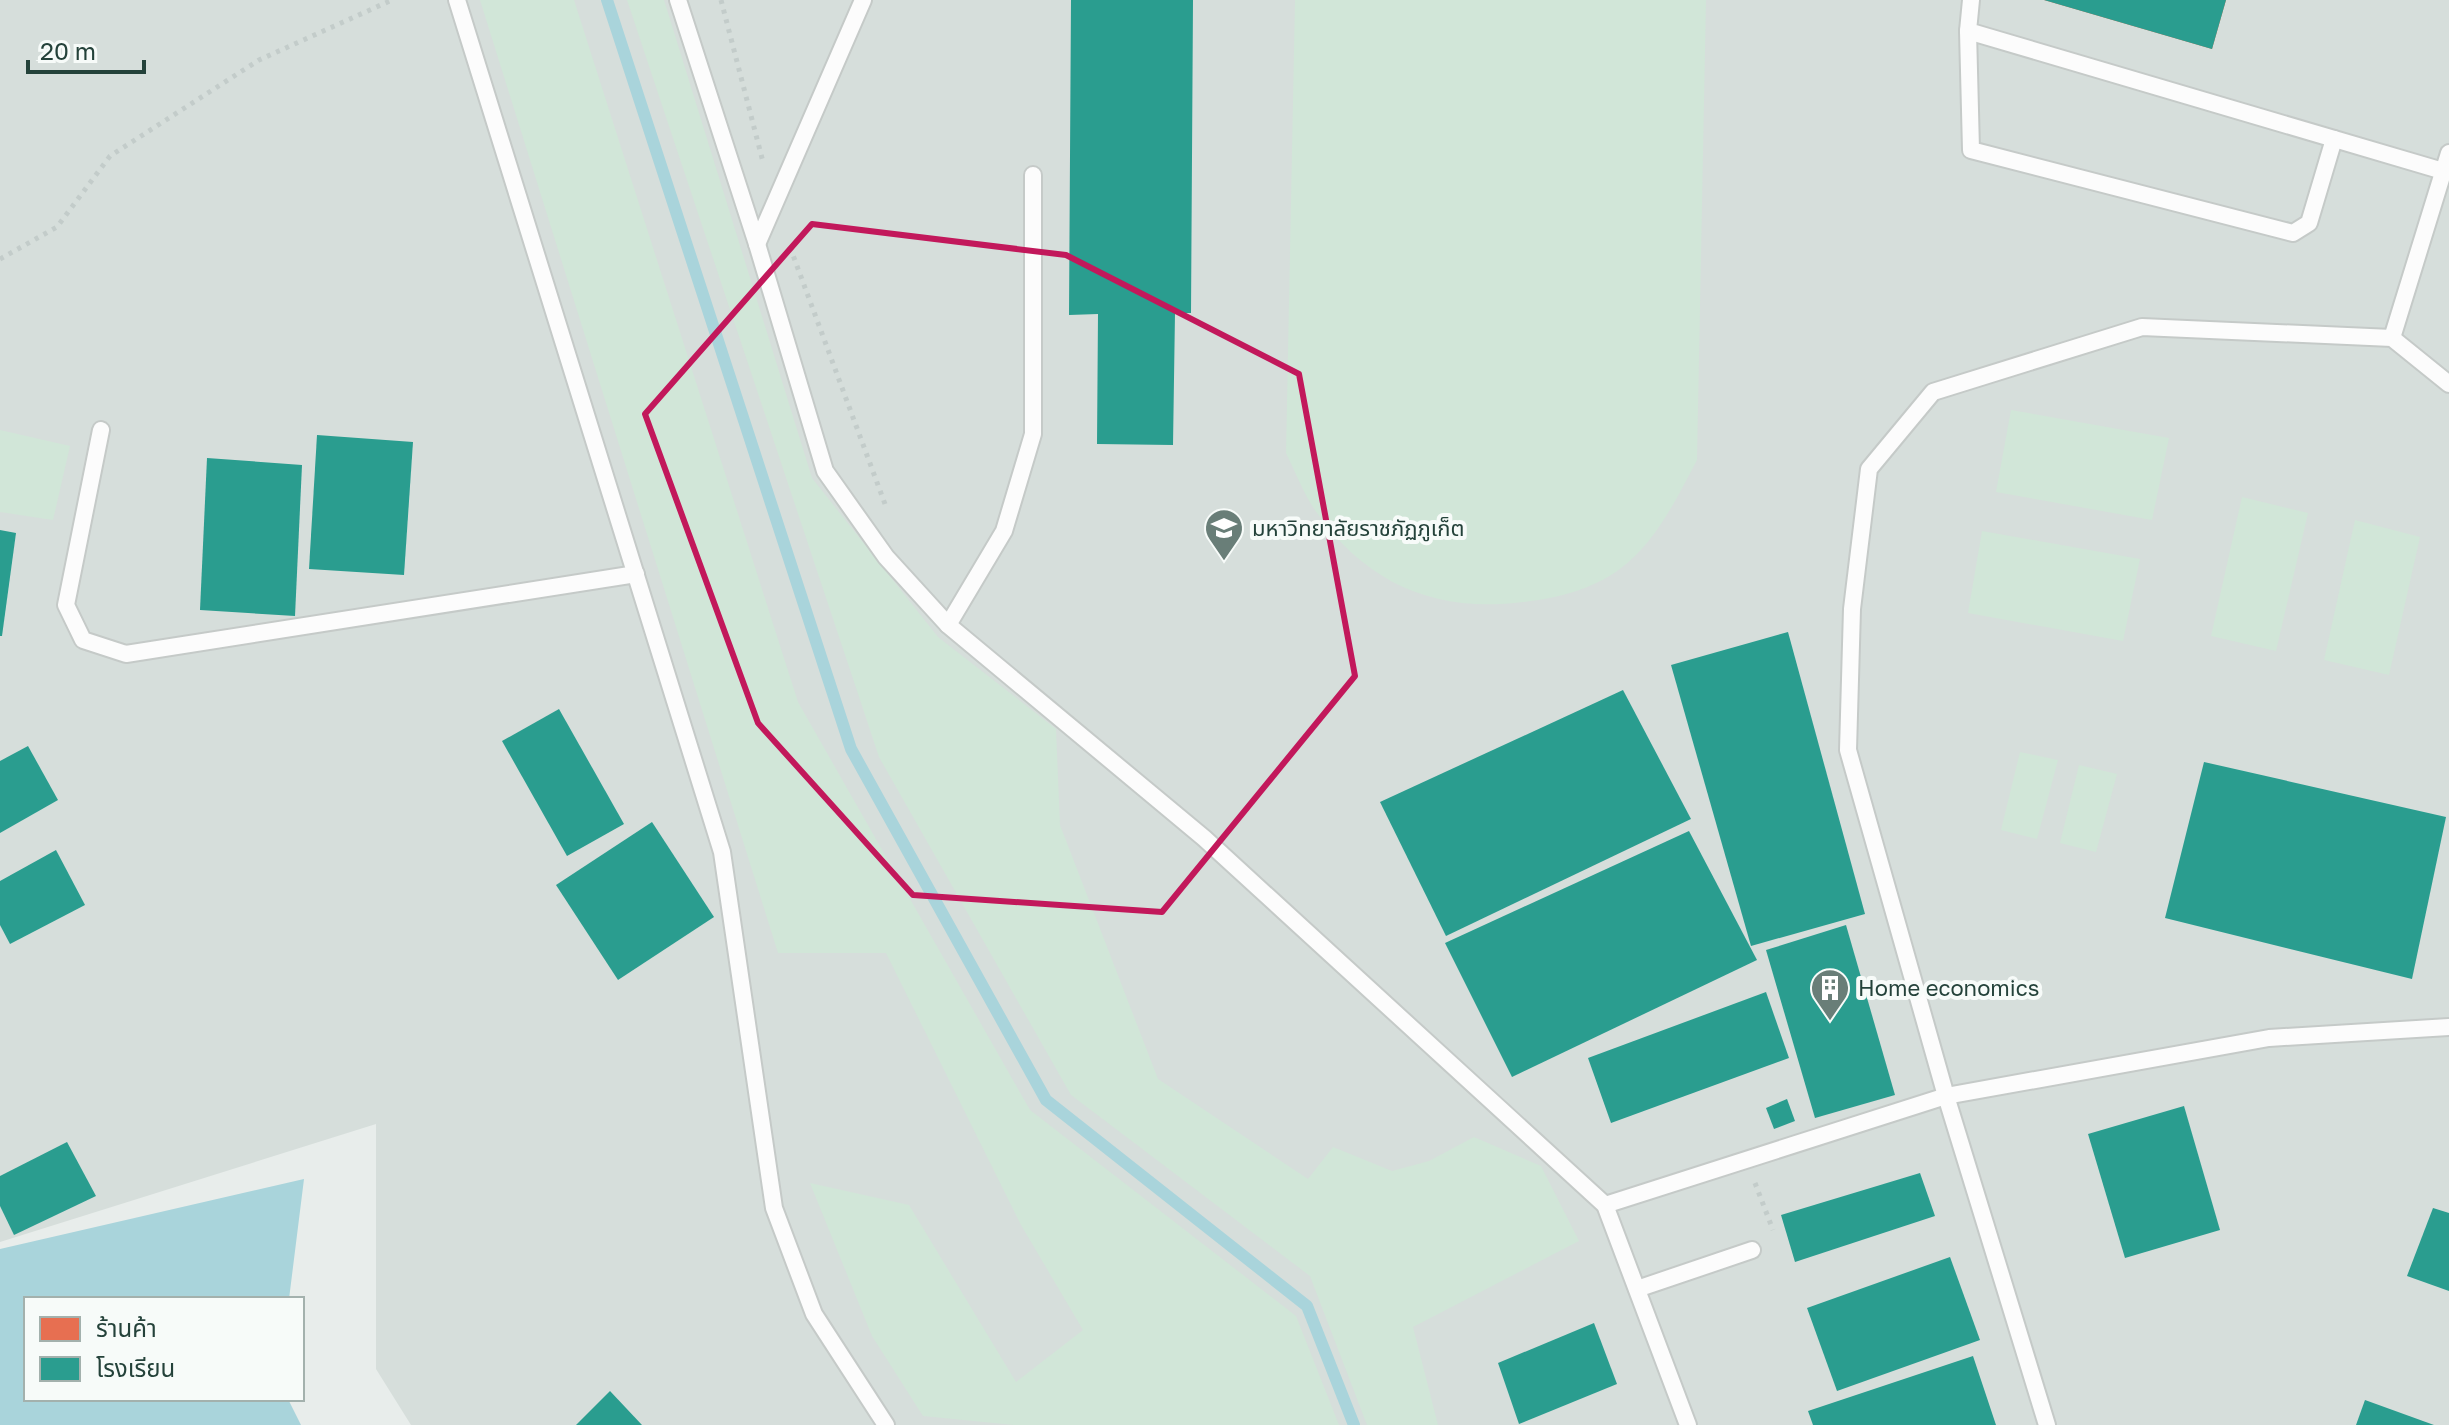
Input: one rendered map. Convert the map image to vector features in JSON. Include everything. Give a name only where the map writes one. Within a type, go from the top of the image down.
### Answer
[{"type":"lane","points":[[457,0],[722,852],[774,1208],[814,1314],[886,1425]]},
{"type":"lane","points":[[678,0],[757,244],[825,471],[886,557],[948,625],[1204,838],[1605,1205],[1688,1425]]},
{"type":"lane","points":[[757,244],[863,0]]},
{"type":"lane","points":[[1971,0],[1968,31],[1971,150],[2293,233],[2309,223],[2334,139]]},
{"type":"lane","points":[[1968,31],[2443,171]]},
{"type":"lane","points":[[2392,338],[2449,153]]},
{"type":"lane","points":[[948,625],[1004,531],[1033,434],[1033,175]]},
{"type":"lane","points":[[2047,1425],[1946,1096],[1848,750],[1852,609],[1869,469],[1933,392],[2142,327],[2392,338],[2449,384]]},
{"type":"lane","points":[[101,430],[66,605],[83,640],[126,654],[636,574]]},
{"type":"lane","points":[[1605,1205],[1946,1096],[2269,1038],[2449,1027]]},
{"type":"lane","points":[[1637,1289],[1752,1250]]},
{"type":"path","points":[[0,259],[57,227],[110,156],[259,60],[392,0]]},
{"type":"path","points":[[721,0],[775,205],[888,513]]},
{"type":"path","points":[[1746,1160],[1777,1241]]},
{"type":"highlighted area","points":[[812,224],[1066,255],[1299,374],[1355,676],[1162,912],[913,895],[758,723],[645,414]]},
{"type":"shaded area","name":"มหาวิทยาลัยราชภัฏภูเก็ต","points":[[0,0],[2449,0],[2449,1425],[411,1425],[376,1369],[376,1124],[0,1242]]},
{"type":"green space","points":[[480,0],[574,0],[798,702],[1030,1110],[1296,1316],[1339,1425],[1014,1425],[923,1416],[872,1336],[810,1183],[909,1205],[1016,1382],[1083,1330],[1021,1225],[886,953],[778,953]]},
{"type":"green space","points":[[627,0],[664,0],[812,478],[938,637],[1056,729],[1060,825],[1158,1079],[1308,1179],[1333,1147],[1392,1171],[1429,1161],[1474,1137],[1541,1166],[1579,1241],[1413,1327],[1438,1425],[1367,1425],[1310,1276],[1071,1095],[879,757]]},
{"type":"green space","points":[[1295,0],[1706,0],[1697,460],[1655,533],[1633,558],[1598,582],[1561,595],[1523,602],[1462,603],[1433,598],[1382,576],[1359,559],[1337,538],[1304,491],[1286,453]]},
{"type":"green space","points":[[2011,410],[2169,438],[2152,520],[1996,492]]},
{"type":"green space","points":[[0,430],[70,446],[53,520],[0,512]]},
{"type":"green space","points":[[2242,497],[2308,513],[2276,651],[2211,636]]},
{"type":"green space","points":[[2355,520],[2420,537],[2389,675],[2324,660]]},
{"type":"green space","points":[[1982,531],[2140,559],[2123,641],[1968,613]]},
{"type":"green space","points":[[2020,752],[2058,760],[2037,839],[2001,830]]},
{"type":"green space","points":[[2079,765],[2117,774],[2096,852],[2060,843]]},
{"type":"water","points":[[304,1179],[289,1297],[24,1297],[24,1401],[289,1401],[301,1425],[0,1425],[0,1249]]},
{"type":"building: ร้านค้า","points":[[2044,0],[2226,0],[2212,49]]},
{"type":"building: โรงเรียน","points":[[1071,0],[1193,0],[1191,313],[1175,313],[1173,445],[1097,444],[1098,314],[1069,315]]},
{"type":"building: โรงเรียน","points":[[2044,0],[2226,0],[2212,49]]},
{"type":"building: โรงเรียน","points":[[317,435],[413,442],[404,575],[309,569]]},
{"type":"building: โรงเรียน","points":[[207,458],[302,465],[295,616],[200,610]]},
{"type":"building: โรงเรียน","points":[[0,530],[16,533],[2,636],[0,636]]},
{"type":"building: โรงเรียน","points":[[1788,632],[1865,914],[1751,946],[1671,665]]},
{"type":"building: โรงเรียน","points":[[1623,690],[1691,819],[1446,936],[1380,802]]},
{"type":"building: โรงเรียน","points":[[559,709],[624,824],[567,856],[502,741]]},
{"type":"building: โรงเรียน","points":[[28,746],[58,800],[0,833],[0,761]]},
{"type":"building: โรงเรียน","points":[[2204,762],[2446,817],[2412,979],[2165,918]]},
{"type":"building: โรงเรียน","points":[[652,822],[714,917],[618,980],[556,885]]},
{"type":"building: โรงเรียน","points":[[1689,831],[1757,960],[1512,1077],[1445,943]]},
{"type":"building: โรงเรียน","points":[[56,850],[85,905],[10,944],[0,925],[0,881]]},
{"type":"building: โรงเรียน","name":"Home economics","points":[[1846,925],[1895,1095],[1815,1118],[1766,950]]},
{"type":"building: โรงเรียน","points":[[1766,992],[1789,1058],[1611,1123],[1588,1058]]},
{"type":"building: โรงเรียน","points":[[1787,1099],[1795,1121],[1774,1129],[1766,1108]]},
{"type":"building: โรงเรียน","points":[[2184,1106],[2220,1230],[2125,1258],[2088,1134]]},
{"type":"building: โรงเรียน","points":[[67,1142],[96,1196],[14,1235],[0,1206],[0,1176]]},
{"type":"building: โรงเรียน","points":[[1920,1173],[1935,1216],[1795,1262],[1781,1215]]},
{"type":"building: โรงเรียน","points":[[2433,1208],[2449,1213],[2449,1291],[2407,1276]]},
{"type":"building: โรงเรียน","points":[[1950,1257],[1980,1340],[1837,1391],[1807,1308]]},
{"type":"building: โรงเรียน","points":[[1594,1323],[1617,1384],[1519,1424],[1498,1363]]},
{"type":"building: โรงเรียน","points":[[1973,1356],[1996,1425],[1813,1425],[1808,1411]]},
{"type":"building: โรงเรียน","points":[[610,1391],[642,1425],[576,1425]]},
{"type":"building: โรงเรียน","points":[[2365,1400],[2434,1425],[2356,1425]]},
{"type":"waterway","points":[[607,0],[851,749],[1046,1100],[1307,1306],[1354,1425]]},
{"type":"place","name":"มหาวิทยาลัยราชภัฏภูเก็ต","points":[[1224,562]]},
{"type":"place","name":"Home economics","points":[[1830,1022]]}]
